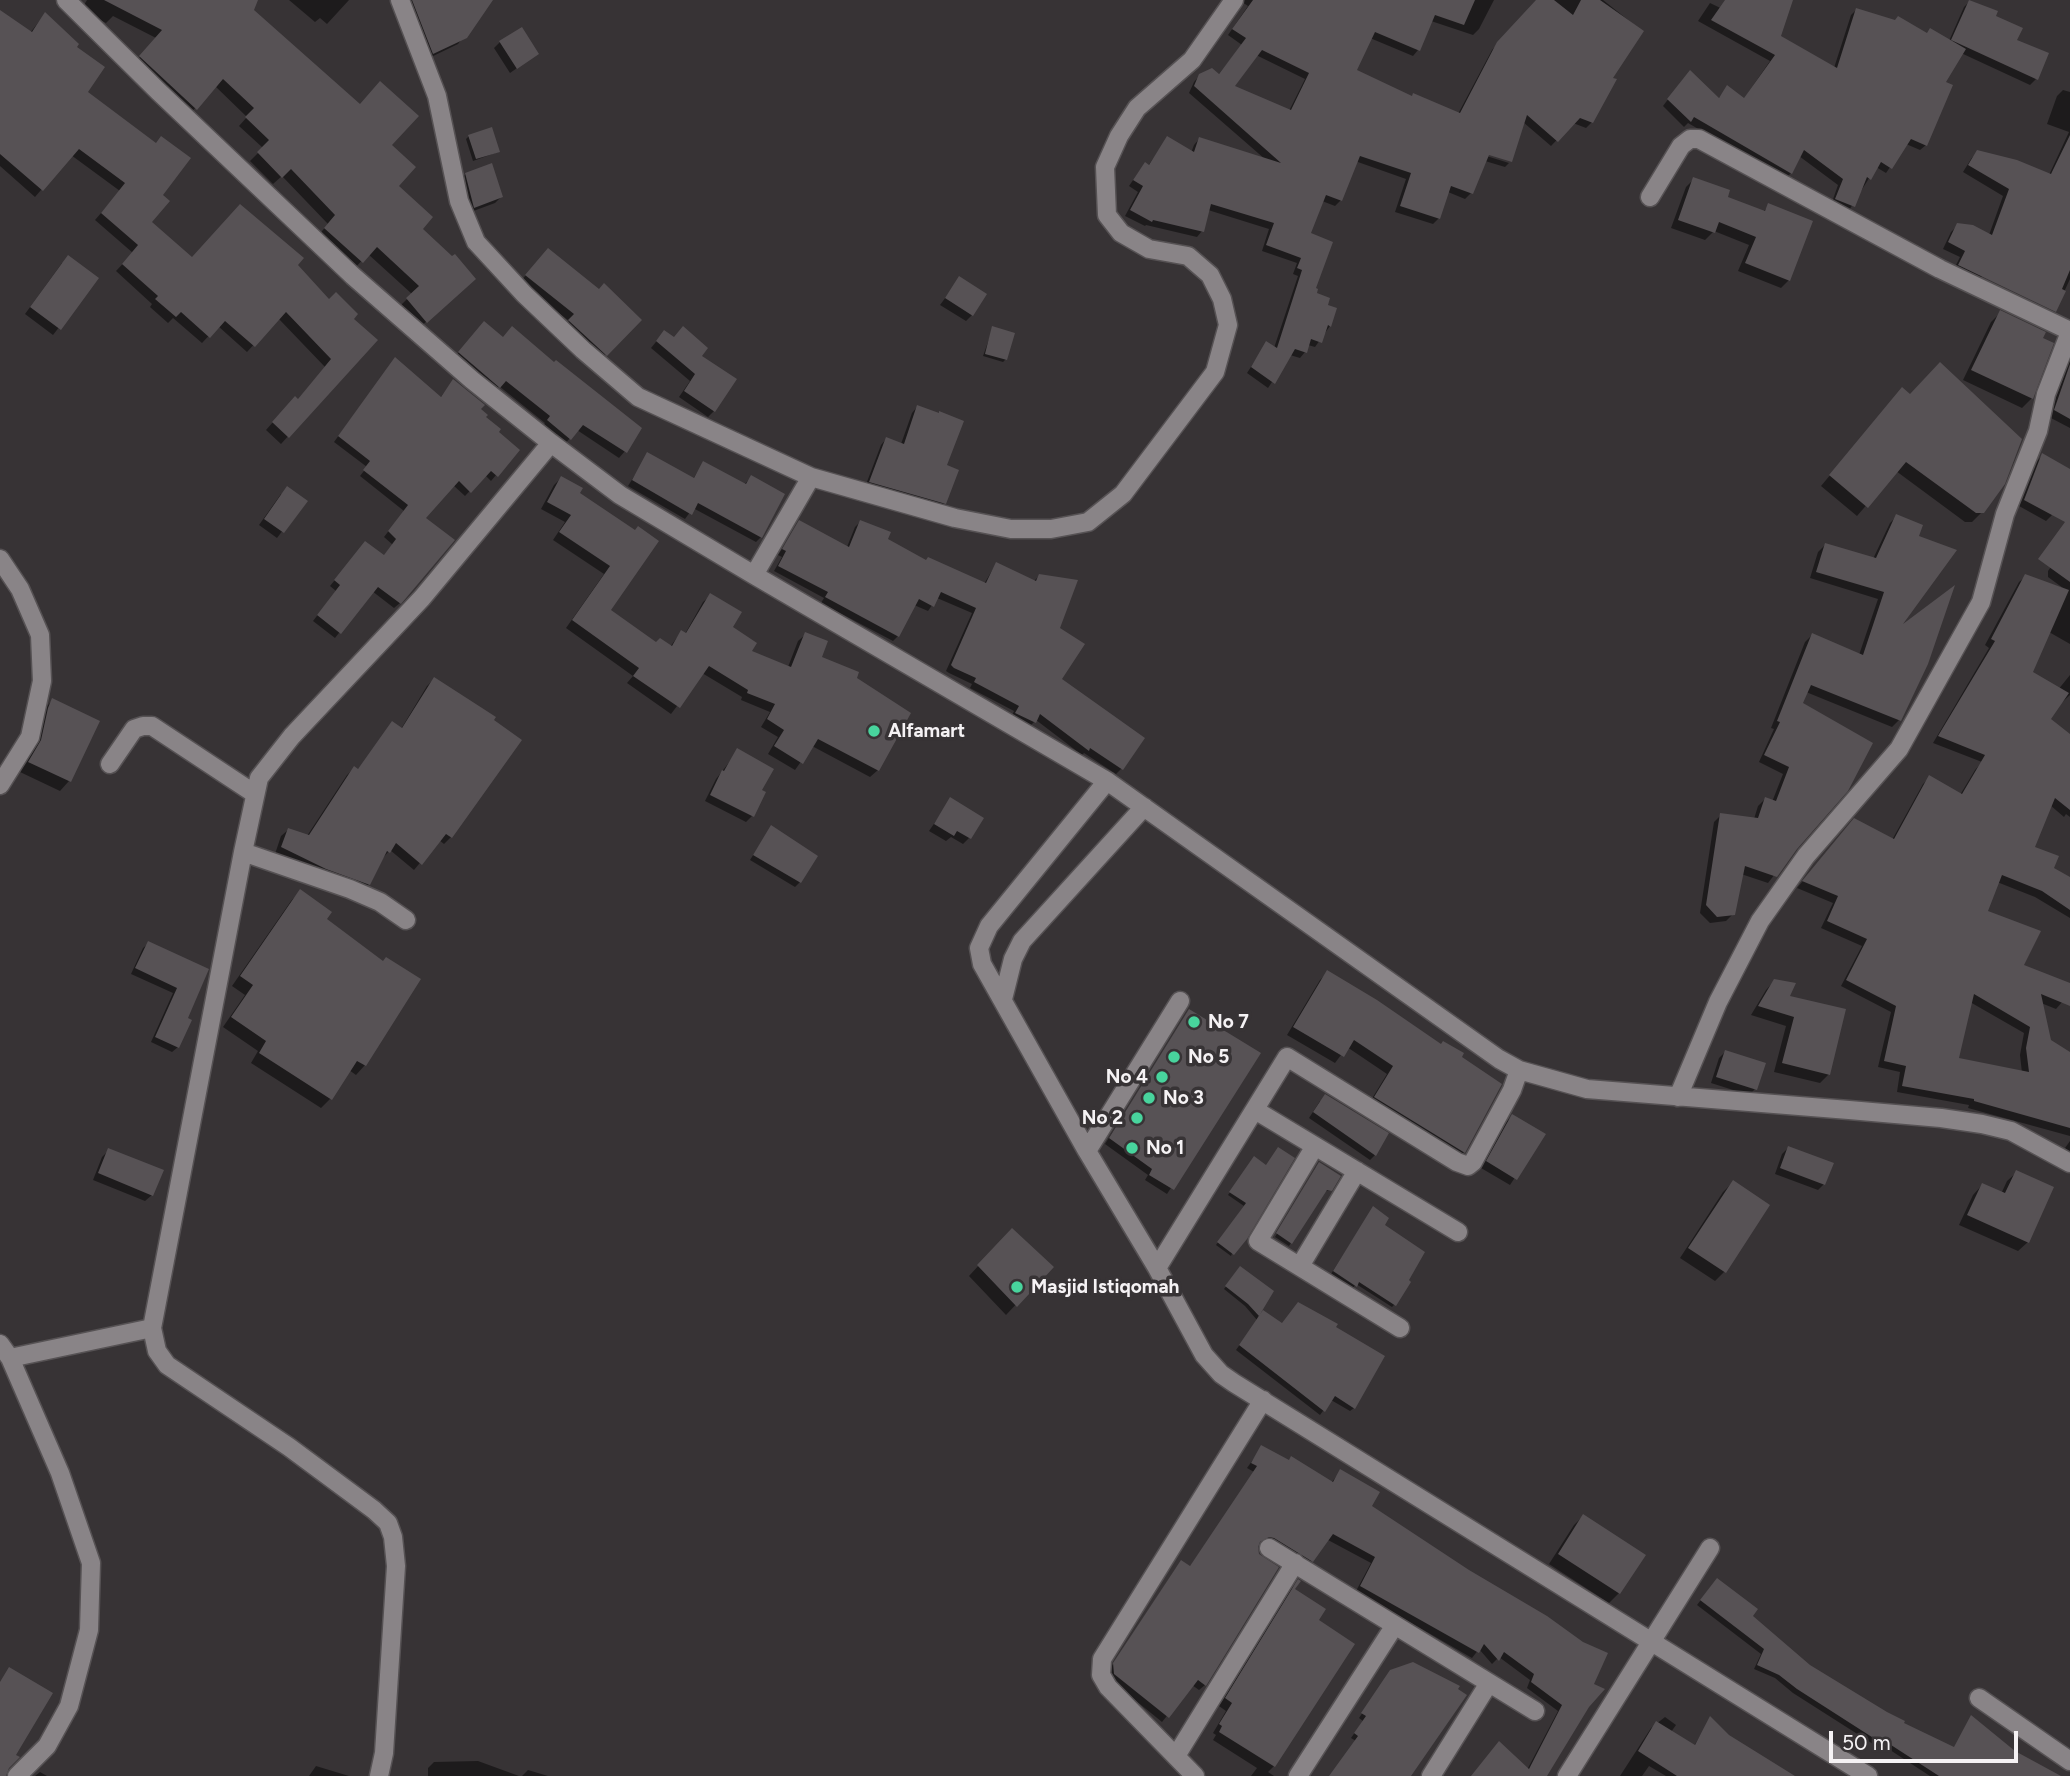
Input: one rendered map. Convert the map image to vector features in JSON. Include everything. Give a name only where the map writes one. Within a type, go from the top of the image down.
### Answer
[{"type":"street","points":[[66,0],[353,276],[472,380],[620,495],[1107,781],[1499,1059],[1520,1070],[1587,1090],[1849,1110],[1982,1124],[2011,1131],[2070,1163]]},
{"type":"street","points":[[400,0],[437,96],[459,201],[476,242],[524,294],[583,350],[638,397],[811,477],[955,518],[1010,529],[1051,528],[1088,522],[1123,494],[1215,372],[1228,325],[1222,299],[1210,275],[1188,256],[1149,249],[1121,233],[1107,215],[1105,167],[1119,136],[1137,108],[1192,60],[1234,0]]},
{"type":"street","points":[[1650,197],[1681,146],[1690,139],[1699,139],[1940,270],[2070,331],[2046,394],[2038,431],[2005,514],[1981,601],[1899,749],[1805,856],[1760,921],[1718,1002],[1678,1097]]},
{"type":"street","points":[[379,1776],[384,1753],[396,1566],[394,1537],[388,1523],[289,1447],[167,1365],[157,1351],[152,1328],[259,778],[271,761],[422,598],[551,443]]},
{"type":"street","points":[[754,575],[811,477]]},
{"type":"street","points":[[0,559],[20,589],[40,635],[42,681],[30,737],[0,785]]},
{"type":"street","points":[[110,764],[134,729],[152,726],[255,793]]},
{"type":"street","points":[[1107,781],[1007,903],[982,937],[979,948],[985,974],[1003,999],[1204,1355],[1221,1374],[1263,1401],[1868,1776]]},
{"type":"street","points":[[1003,999],[1013,959],[1022,941],[1144,807]]},
{"type":"street","points":[[243,852],[350,889],[380,902],[406,920]]},
{"type":"street","points":[[1087,1151],[1180,1001]]},
{"type":"street","points":[[1157,1268],[1287,1057],[1457,1162],[1468,1166],[1473,1162],[1512,1090],[1520,1070]]},
{"type":"street","points":[[1255,1110],[1458,1233]]},
{"type":"street","points":[[1315,1146],[1258,1241],[1401,1328]]},
{"type":"street","points":[[1300,1266],[1357,1171]]},
{"type":"street","points":[[17,1776],[47,1746],[69,1706],[89,1630],[91,1563],[60,1473],[5,1351],[152,1328]]},
{"type":"street","points":[[1195,1776],[1108,1687],[1101,1675],[1102,1659],[1263,1401]]},
{"type":"street","points":[[1269,1548],[1535,1711]]},
{"type":"street","points":[[1567,1776],[1710,1548]]},
{"type":"street","points":[[1176,1756],[1295,1563]]},
{"type":"street","points":[[1298,1776],[1395,1625]]},
{"type":"street","points":[[1431,1776],[1489,1683]]},
{"type":"street","points":[[1979,1698],[2070,1761]]},
{"type":"building","points":[[104,0],[258,0],[254,10],[360,104],[380,81],[419,116],[392,145],[416,167],[399,186],[433,217],[423,229],[452,256],[455,254],[476,279],[427,323],[406,298],[419,286],[377,247],[363,263],[324,228],[335,215],[291,169],[282,178],[257,152],[269,140],[245,117],[254,108],[223,79],[197,110],[139,56],[162,30]]},
{"type":"building","points":[[412,0],[493,0],[467,38],[433,54]]},
{"type":"building","points":[[1253,0],[1475,0],[1464,25],[1435,15],[1420,51],[1375,32],[1357,70],[1412,96],[1413,93],[1460,113],[1497,42],[1536,0],[1554,0],[1573,15],[1581,0],[1600,0],[1644,31],[1613,78],[1617,79],[1593,123],[1580,118],[1558,142],[1527,115],[1512,162],[1489,155],[1473,194],[1451,186],[1440,219],[1400,206],[1411,173],[1360,156],[1342,201],[1326,195],[1311,233],[1333,242],[1316,288],[1317,293],[1330,298],[1328,305],[1337,308],[1331,327],[1328,325],[1322,343],[1311,339],[1307,353],[1295,349],[1275,384],[1251,367],[1266,341],[1277,348],[1302,270],[1297,268],[1301,258],[1266,245],[1274,223],[1211,204],[1204,232],[1153,220],[1152,222],[1130,210],[1143,186],[1133,180],[1145,162],[1149,165],[1167,136],[1194,152],[1199,137],[1281,163],[1194,86],[1199,74],[1212,68],[1219,74],[1246,38],[1232,29]],"holes":[[[1262,50],[1309,73],[1291,110],[1235,86]]]},
{"type":"building","points":[[1725,0],[1793,0],[1781,36],[1837,68],[1856,8],[1895,20],[1898,16],[1927,33],[1930,28],[1966,49],[1946,82],[1953,85],[1927,146],[1911,139],[1892,169],[1881,162],[1871,180],[1867,177],[1855,207],[1835,199],[1843,179],[1804,150],[1792,174],[1694,117],[1691,122],[1667,99],[1690,70],[1719,98],[1727,85],[1744,98],[1775,55],[1711,20]]},
{"type":"building","points":[[1969,0],[1998,11],[1996,16],[2023,28],[2017,40],[2049,53],[2038,80],[1951,40]]},
{"type":"building","points":[[0,10],[32,32],[45,12],[79,44],[77,47],[105,67],[88,92],[156,143],[161,136],[191,158],[163,195],[170,201],[152,222],[192,257],[240,204],[304,258],[298,265],[329,299],[336,292],[358,314],[354,319],[378,340],[289,438],[272,422],[295,396],[298,399],[331,359],[286,312],[255,347],[225,321],[210,338],[181,312],[176,317],[155,299],[158,296],[122,264],[138,245],[101,213],[125,183],[79,149],[43,191],[0,154]]},
{"type":"building","points":[[522,27],[539,54],[517,69],[499,41]]},
{"type":"building","points":[[492,127],[500,152],[476,159],[468,135]]},
{"type":"building","points":[[2070,135],[2070,270],[2062,289],[2066,291],[2056,312],[1958,265],[1965,251],[1948,242],[1957,223],[1973,225],[1992,235],[2009,189],[1968,165],[1977,150],[2017,160],[2051,174]]},
{"type":"building","points":[[492,163],[503,197],[474,208],[465,173]]},
{"type":"building","points":[[1693,177],[1730,190],[1728,197],[1765,211],[1768,203],[1813,221],[1790,281],[1745,263],[1756,237],[1719,222],[1715,233],[1678,220]]},
{"type":"building","points":[[548,248],[599,289],[604,283],[642,320],[607,356],[568,320],[574,314],[525,275]]},
{"type":"building","points":[[68,255],[99,278],[61,330],[30,307]]},
{"type":"building","points":[[959,276],[987,294],[973,316],[945,298]]},
{"type":"building","points":[[2000,310],[2046,332],[2043,338],[2054,343],[2033,399],[1971,370]]},
{"type":"building","points":[[484,321],[503,337],[512,326],[554,362],[556,360],[642,428],[627,453],[583,425],[571,440],[547,420],[550,416],[506,381],[500,388],[458,352]]},
{"type":"building","points":[[683,326],[708,348],[702,356],[737,379],[715,412],[684,391],[695,374],[656,341],[664,330],[674,337]]},
{"type":"building","points":[[992,326],[1015,333],[1007,360],[985,354]]},
{"type":"building","points":[[395,357],[441,397],[453,379],[485,405],[481,409],[488,415],[486,417],[520,450],[498,477],[491,471],[471,493],[459,481],[426,518],[455,540],[401,604],[378,587],[341,634],[317,615],[340,585],[334,580],[365,541],[384,555],[396,539],[388,531],[408,505],[363,470],[370,461],[338,436]]},
{"type":"building","points":[[1940,362],[2022,439],[2005,484],[1984,513],[1976,513],[1906,462],[1868,508],[1829,475],[1902,387],[1910,394]]},
{"type":"building","points":[[2070,364],[2070,419],[2054,410]]},
{"type":"building","points":[[917,405],[964,421],[947,465],[959,470],[946,504],[869,482],[886,437],[904,444]]},
{"type":"building","points":[[647,452],[694,478],[703,461],[746,484],[751,475],[785,494],[762,538],[698,503],[692,515],[632,480]]},
{"type":"building","points":[[2042,453],[2070,469],[2070,582],[2038,559],[2065,522],[2024,500]]},
{"type":"building","points":[[561,476],[583,488],[580,493],[635,530],[638,526],[659,541],[611,610],[656,642],[660,638],[672,646],[681,630],[686,633],[710,593],[742,612],[733,627],[757,643],[752,651],[791,667],[805,632],[828,641],[822,657],[859,672],[857,678],[911,713],[879,771],[818,739],[803,764],[774,746],[784,730],[767,719],[775,704],[747,693],[748,690],[709,666],[680,708],[633,676],[639,668],[572,620],[610,566],[559,532],[571,515],[547,502]]},
{"type":"building","points":[[287,486],[308,501],[284,533],[264,519]]},
{"type":"building","points":[[1896,514],[1923,525],[1919,536],[1957,550],[1903,624],[1955,585],[1928,664],[1901,721],[1811,685],[1803,703],[1873,743],[1848,791],[1797,849],[1777,877],[1745,866],[1735,915],[1717,917],[1706,905],[1720,813],[1758,818],[1765,797],[1776,801],[1789,767],[1764,755],[1780,722],[1777,721],[1812,633],[1863,655],[1884,592],[1816,572],[1825,543],[1876,558]]},
{"type":"building","points":[[799,520],[849,547],[860,520],[891,532],[888,539],[926,560],[928,557],[986,583],[996,562],[1036,581],[1039,574],[1078,580],[1060,628],[1085,644],[1062,679],[1145,738],[1123,770],[1090,748],[1089,751],[1040,714],[1036,723],[1015,713],[1019,706],[974,682],[976,678],[951,665],[976,608],[941,592],[934,607],[919,599],[899,637],[825,597],[828,592],[778,566],[786,551],[782,549]]},
{"type":"building","points":[[2025,574],[2069,590],[2033,672],[2069,693],[2051,719],[2070,734],[2070,810],[2055,798],[2035,847],[2059,856],[2054,868],[2070,877],[2070,910],[2042,891],[2002,875],[1988,911],[2041,931],[2024,965],[2070,983],[2070,1006],[2041,994],[2051,1040],[2070,1052],[2070,1128],[1974,1099],[1902,1086],[1906,1066],[1884,1061],[1896,1006],[1846,980],[1867,939],[1827,921],[1838,896],[1802,881],[1854,818],[1894,839],[1929,775],[1962,794],[1985,755],[1938,736],[1995,641],[1991,639]],"holes":[[[1974,994],[2030,1027],[2026,1048],[2029,1072],[1959,1058]]]},
{"type":"building","points":[[434,677],[496,717],[494,720],[522,740],[452,838],[446,834],[422,865],[396,843],[390,853],[387,851],[370,885],[326,869],[281,847],[288,828],[309,835],[354,766],[358,769],[392,721],[402,728]]},
{"type":"building","points":[[52,698],[100,721],[71,782],[28,762],[41,740]]},
{"type":"building","points":[[737,748],[774,769],[762,790],[766,792],[754,817],[710,795]]},
{"type":"building","points":[[950,797],[984,818],[971,839],[957,831],[954,836],[934,824]]},
{"type":"building","points":[[771,825],[818,856],[801,883],[753,855]]},
{"type":"building","points":[[300,889],[332,912],[327,919],[383,961],[386,957],[421,979],[366,1066],[357,1061],[332,1100],[259,1053],[266,1041],[231,1017],[253,985],[240,976]]},
{"type":"building","points":[[148,941],[209,969],[188,1018],[192,1020],[179,1048],[155,1037],[177,988],[135,968]]},
{"type":"building","points":[[1327,970],[1441,1044],[1443,1041],[1464,1053],[1462,1057],[1502,1084],[1465,1153],[1374,1097],[1393,1066],[1354,1040],[1344,1057],[1293,1027]]},
{"type":"building","points":[[1774,979],[1796,983],[1790,996],[1846,1009],[1830,1075],[1782,1063],[1794,1017],[1758,1006]]},
{"type":"building","points":[[1189,1009],[1261,1053],[1174,1190],[1149,1175],[1152,1169],[1109,1138]]},
{"type":"building","points":[[1725,1050],[1766,1063],[1757,1090],[1716,1077]]},
{"type":"building","points":[[1325,1094],[1389,1133],[1376,1156],[1313,1112]]},
{"type":"building","points":[[1512,1114],[1546,1134],[1517,1180],[1486,1161]]},
{"type":"building","points":[[1788,1146],[1834,1163],[1825,1185],[1780,1168]]},
{"type":"building","points":[[1278,1147],[1295,1158],[1247,1239],[1234,1255],[1217,1242],[1246,1203],[1229,1192],[1254,1156],[1266,1165]]},
{"type":"building","points":[[108,1148],[164,1170],[153,1196],[98,1173]]},
{"type":"building","points":[[1319,1162],[1341,1176],[1332,1191],[1327,1190],[1292,1244],[1276,1233]]},
{"type":"building","points":[[2016,1170],[2054,1187],[2029,1243],[1967,1215],[1982,1183],[2005,1193]]},
{"type":"building","points":[[1733,1180],[1770,1205],[1726,1273],[1688,1248]]},
{"type":"building","points":[[1373,1206],[1389,1218],[1385,1225],[1425,1252],[1396,1306],[1359,1282],[1357,1287],[1333,1271]]},
{"type":"building","name":"Masjid Istiqomah","points":[[1012,1228],[1054,1267],[1017,1307],[977,1265]]},
{"type":"building","points":[[1240,1266],[1274,1291],[1259,1316],[1225,1286]]},
{"type":"building","points":[[1298,1302],[1338,1324],[1336,1327],[1385,1356],[1355,1409],[1335,1396],[1325,1412],[1239,1345],[1263,1310],[1282,1323]]},
{"type":"building","points":[[1261,1445],[1289,1460],[1291,1456],[1333,1482],[1340,1469],[1380,1492],[1372,1506],[1469,1570],[1547,1616],[1583,1642],[1608,1653],[1594,1684],[1605,1689],[1589,1707],[1547,1776],[1471,1776],[1499,1741],[1529,1769],[1562,1705],[1531,1682],[1534,1674],[1504,1652],[1499,1661],[1484,1644],[1479,1653],[1360,1586],[1375,1557],[1333,1534],[1313,1562],[1274,1538],[1269,1537],[1260,1542],[1259,1554],[1279,1567],[1206,1686],[1198,1680],[1169,1718],[1114,1674],[1113,1663],[1181,1560],[1190,1566],[1257,1466],[1251,1463]]},
{"type":"building","points":[[1583,1514],[1646,1555],[1620,1594],[1558,1554]]},
{"type":"building","points":[[1717,1578],[1758,1609],[1753,1616],[1810,1665],[1905,1721],[1904,1723],[1954,1747],[1971,1715],[2015,1751],[2061,1776],[1939,1776],[1891,1745],[1889,1748],[1779,1675],[1757,1665],[1764,1649],[1700,1600]]},
{"type":"building","points":[[1298,1579],[1301,1581],[1295,1589],[1326,1609],[1319,1620],[1355,1644],[1275,1767],[1219,1732],[1222,1726],[1219,1724],[1232,1703],[1225,1698]]},
{"type":"building","points":[[1413,1662],[1460,1686],[1458,1689],[1467,1695],[1411,1776],[1329,1776],[1358,1736],[1354,1733],[1366,1716],[1361,1713],[1390,1670]]},
{"type":"building","points":[[9,1667],[53,1693],[16,1755],[20,1757],[9,1768],[6,1776],[0,1776],[0,1682]]},
{"type":"building","points":[[1710,1716],[1729,1735],[1795,1776],[1677,1776],[1638,1751],[1656,1721],[1695,1745]]},
{"type":"place","name":"Alfamart","points":[[874,731]]},
{"type":"place","name":"No 7","points":[[1194,1022]]},
{"type":"place","name":"No 5","points":[[1174,1057]]},
{"type":"place","name":"No 4","points":[[1162,1077]]},
{"type":"place","name":"No 3","points":[[1149,1098]]},
{"type":"place","name":"No 2","points":[[1137,1118]]},
{"type":"place","name":"No 1","points":[[1132,1148]]},
{"type":"place","name":"Masjid Istiqomah","points":[[1017,1287]]}]
